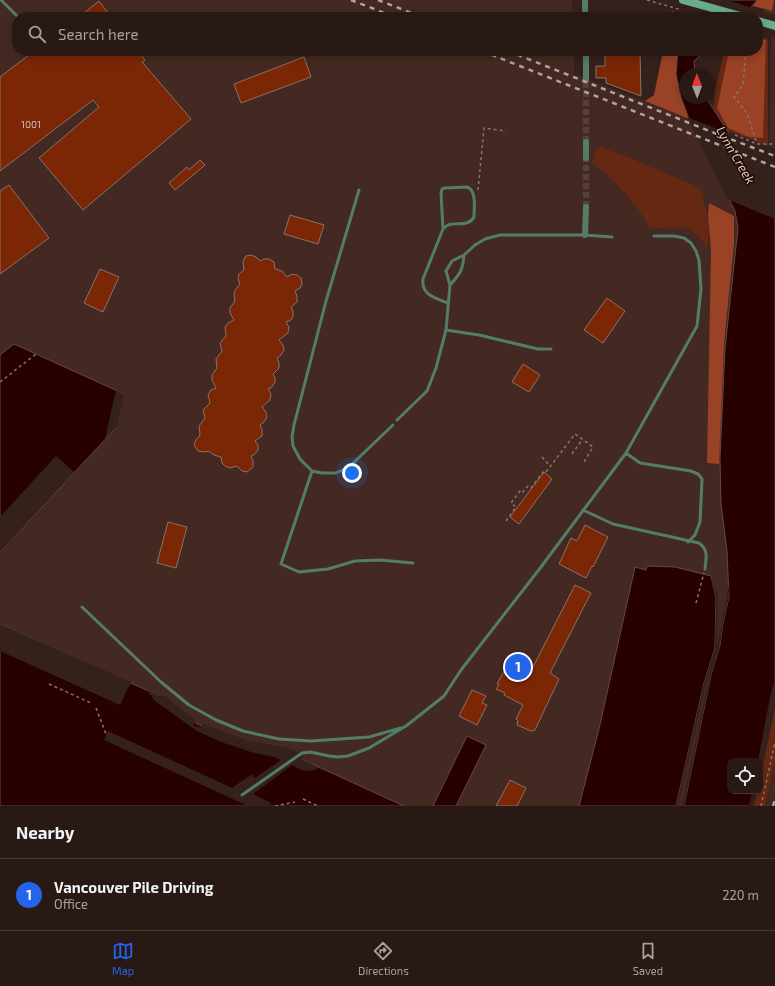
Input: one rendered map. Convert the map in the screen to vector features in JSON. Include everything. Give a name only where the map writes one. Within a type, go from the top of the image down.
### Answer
[{"type":"main road","points":[[686,1],[726,12]]},
{"type":"main road","points":[[763,22],[775,26]]},
{"type":"street","points":[[585,0],[585,12]]},
{"type":"street","points":[[586,56],[586,80]]},
{"type":"street","points":[[586,142],[586,158]]},
{"type":"street","points":[[585,235],[586,207]]},
{"type":"lane","points":[[1,0],[13,12]]},
{"type":"lane","points":[[443,228],[449,225],[468,223],[472,221],[474,217],[473,192],[471,188],[442,189],[443,228],[423,279],[425,291],[432,297],[448,303]]},
{"type":"lane","points":[[359,190],[326,301],[292,437],[293,446],[300,459],[312,470],[322,473],[336,473],[349,467],[393,425]]},
{"type":"lane","points":[[398,420],[427,391],[436,368],[446,330],[450,285],[446,271],[452,261],[464,255],[485,239],[500,235],[585,235],[612,237]]},
{"type":"lane","points":[[242,794],[302,753],[310,752],[329,756],[348,756],[369,748],[406,726],[444,696],[461,670],[626,453],[697,326],[701,289],[699,260],[696,251],[691,243],[684,238],[674,236],[654,236]]},
{"type":"lane","points":[[450,285],[458,276],[463,267],[464,255]]},
{"type":"lane","points":[[446,330],[479,335],[538,349],[550,349]]},
{"type":"lane","points":[[626,453],[640,463],[691,471],[698,474],[702,480],[700,522],[695,535],[688,542]]},
{"type":"lane","points":[[312,470],[281,564],[299,572],[328,568],[355,561],[380,560],[413,563]]},
{"type":"lane","points":[[583,510],[613,524],[688,542],[699,543],[706,550],[705,569]]},
{"type":"lane","points":[[82,607],[161,682],[189,705],[216,720],[244,731],[279,739],[311,741],[369,737],[406,726]]},
{"type":"path","points":[[647,0],[678,8]]},
{"type":"path","points":[[746,56],[743,86],[734,97],[747,113],[757,144]]},
{"type":"path","points":[[478,190],[484,128],[506,131]]},
{"type":"path","points":[[735,135],[757,144],[775,144]]},
{"type":"path","points":[[0,382],[36,354]]},
{"type":"path","points":[[506,521],[516,507],[511,503],[520,491],[522,493],[528,486],[531,488],[544,471],[546,472],[575,434],[593,447],[584,462]]},
{"type":"path","points":[[572,454],[582,440]]},
{"type":"path","points":[[542,457],[550,466]]},
{"type":"path","points":[[696,603],[705,569]]},
{"type":"path","points":[[49,684],[91,703]]},
{"type":"path","points":[[96,708],[106,734]]},
{"type":"path","points":[[761,806],[775,742]]},
{"type":"path","points":[[303,799],[318,806]]},
{"type":"path","points":[[275,806],[295,802]]},
{"type":"shaded area","points":[[0,0],[572,0],[573,12],[12,12],[12,56],[574,56],[574,74],[689,119],[735,211],[738,228],[725,348],[721,504],[727,551],[729,597],[684,806],[676,806],[704,683],[647,570],[636,567],[599,729],[579,806],[404,806],[301,759],[245,742],[0,651],[0,517],[74,472],[115,429],[116,390],[14,344],[0,355]]},
{"type":"shaded area","points":[[757,0],[774,0],[772,11],[753,6]]},
{"type":"shaded area","points":[[766,0],[775,0],[775,15],[763,12]]},
{"type":"shaded area","points":[[771,36],[775,37],[775,149],[769,146]]},
{"type":"shaded area","points":[[763,38],[768,39],[768,146],[728,131],[713,109],[714,104],[715,104],[715,94],[723,56],[763,56]]},
{"type":"shaded area","points":[[763,39],[766,40],[763,138],[749,137],[728,128],[717,108],[728,56],[763,56]]},
{"type":"shaded area","points":[[662,56],[677,56],[679,104],[684,104],[689,119],[645,101],[654,95]]},
{"type":"shaded area","points":[[600,147],[700,188],[708,226],[708,241],[706,249],[702,240],[691,230],[684,228],[650,228],[632,201],[592,162],[596,148]]},
{"type":"shaded area","points":[[709,203],[734,216],[734,244],[724,343],[719,464],[707,463],[711,250],[708,216]]},
{"type":"shaded area","points":[[775,699],[775,761],[765,806],[752,806],[754,794],[763,794],[762,758]]},
{"type":"shaded area","points":[[775,761],[775,806],[765,806],[774,764]]},
{"type":"water","points":[[723,0],[757,0],[747,12],[710,12]]},
{"type":"water","points":[[678,56],[700,56],[694,61],[695,68],[679,68],[679,88],[676,74]]},
{"type":"water","name":"Lynn Creek","points":[[684,104],[710,104],[742,155],[775,213],[775,699],[761,758],[727,758],[727,794],[754,794],[752,806],[684,806],[711,675],[720,645],[729,597],[727,551],[721,504],[720,458],[725,348],[738,228],[735,211],[689,119]]},
{"type":"water","points":[[14,344],[122,393],[115,429],[0,552],[0,355]]},
{"type":"water","points":[[647,566],[675,567],[711,576],[716,598],[715,648],[704,683],[676,806],[579,806],[599,729],[635,567],[646,570]]},
{"type":"water","points":[[0,624],[164,698],[197,724],[245,742],[301,759],[404,806],[0,806]]},
{"type":"water","points":[[467,736],[486,745],[456,806],[433,806]]},
{"type":"pier","points":[[720,0],[727,0],[753,8],[750,12],[707,12]]},
{"type":"pier","points":[[687,117],[733,135],[772,202],[775,209],[775,219],[727,199]]},
{"type":"pier","points":[[116,390],[124,394],[117,426],[105,439]]},
{"type":"pier","points":[[56,456],[74,472],[0,552],[0,517]]},
{"type":"pier","points":[[711,576],[718,597],[717,647],[729,584],[729,597],[720,645],[711,675],[684,806],[682,806],[712,664],[706,683],[678,806],[676,806],[704,683],[715,648],[716,598]]},
{"type":"pier","points":[[0,624],[131,682],[120,705],[0,651]]},
{"type":"pier","points":[[774,682],[775,708],[763,765],[763,758],[759,758]]},
{"type":"pier","points":[[147,690],[160,696],[165,696],[195,720],[194,726],[202,727],[203,724],[246,740],[293,749],[293,751],[295,750],[303,758],[301,759],[319,768],[304,771],[292,765],[253,794],[271,803],[270,806],[248,806],[104,740],[108,731],[232,788],[252,774],[255,778],[281,760],[221,742],[197,731],[155,701]]},
{"type":"pier","points":[[751,794],[756,794],[754,806],[749,806]]},
{"type":"building","points":[[99,1],[107,12],[85,12]]},
{"type":"building","points":[[27,56],[142,56],[145,60],[142,62],[191,119],[83,210],[39,158],[99,107],[93,100],[0,171],[0,77]]},
{"type":"building","points":[[605,56],[640,56],[641,96],[606,83],[606,78],[596,78],[596,66],[605,66]]},
{"type":"building","points":[[304,57],[311,77],[241,103],[234,84]]},
{"type":"building","points":[[200,160],[205,165],[175,190],[169,183],[187,167],[189,170]]},
{"type":"building","points":[[9,185],[49,238],[0,274],[0,191]]},
{"type":"building","points":[[290,215],[324,225],[318,244],[284,234]]},
{"type":"building","points":[[251,255],[260,261],[269,259],[274,262],[275,269],[282,271],[287,277],[292,274],[297,275],[301,278],[302,283],[300,288],[295,291],[297,302],[291,307],[293,316],[291,320],[286,322],[289,327],[288,333],[279,340],[283,345],[284,350],[277,358],[279,368],[273,374],[275,382],[272,387],[268,389],[271,394],[270,400],[262,407],[266,412],[267,417],[260,425],[262,436],[255,441],[258,445],[258,450],[251,456],[253,467],[247,472],[242,471],[237,466],[230,468],[225,466],[222,463],[221,457],[214,455],[209,451],[198,451],[194,445],[200,435],[199,426],[205,418],[203,410],[210,403],[208,395],[211,390],[216,388],[212,380],[212,375],[217,368],[216,359],[222,351],[220,343],[226,336],[225,327],[228,323],[234,320],[230,313],[230,308],[235,301],[235,290],[240,284],[238,279],[239,274],[244,270],[243,261],[246,256]]},
{"type":"building","points":[[100,269],[119,277],[103,312],[84,303]]},
{"type":"building","points":[[607,298],[625,311],[603,343],[584,330]]},
{"type":"building","points":[[523,364],[540,375],[529,392],[512,382]]},
{"type":"building","points":[[544,472],[552,479],[519,524],[510,517]]},
{"type":"building","points":[[168,522],[187,527],[176,568],[157,563]]},
{"type":"building","points":[[585,525],[608,537],[586,578],[559,564],[571,538],[577,541]]},
{"type":"building","points":[[575,585],[591,593],[550,673],[559,679],[535,730],[531,731],[517,725],[518,720],[516,719],[523,705],[496,689],[499,685],[497,684],[512,656],[533,667]]},
{"type":"building","points":[[472,690],[486,696],[482,703],[487,705],[477,725],[459,716]]},
{"type":"building","points":[[510,780],[526,788],[517,806],[496,806]]},
{"type":"tunnel","points":[[586,80],[586,142]]},
{"type":"tunnel","points":[[586,158],[586,207]]},
{"type":"railway","points":[[351,0],[382,12]]},
{"type":"railway","points":[[378,0],[409,12]]},
{"type":"railway","points":[[495,56],[775,167]]},
{"type":"railway","points":[[521,56],[775,156]]},
{"type":"railway","points":[[773,806],[775,800]]},
{"type":"place","name":"Vancouver Pile Driving","points":[[518,667]]}]
